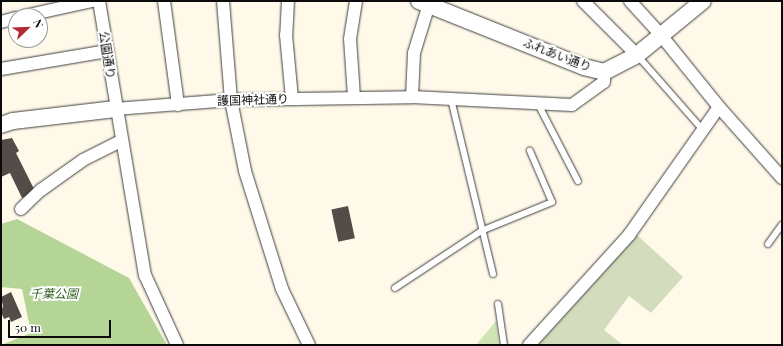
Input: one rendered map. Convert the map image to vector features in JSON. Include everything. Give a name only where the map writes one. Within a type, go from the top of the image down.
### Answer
[{"type":"street","points":[[49,1],[68,4]]},
{"type":"street","points":[[48,9],[68,4],[92,1]]},
{"type":"street","name":"公園通り","points":[[99,1],[115,109],[145,275],[177,345]]},
{"type":"street","points":[[164,1],[178,105]]},
{"type":"street","points":[[223,1],[231,100],[245,171],[267,246],[282,289],[309,345]]},
{"type":"street","points":[[288,1],[286,35],[292,98]]},
{"type":"street","points":[[354,97],[350,40],[356,1]]},
{"type":"street","points":[[583,1],[637,55]]},
{"type":"street","points":[[630,1],[661,35],[719,107],[782,178]]},
{"type":"street","name":"ふれあい通り","points":[[426,2],[584,67],[604,72],[637,55],[703,1]]},
{"type":"street","points":[[412,97],[414,53],[426,2]]},
{"type":"street","points":[[1,69],[107,51]]},
{"type":"street","name":"護国神社通り","points":[[1,125],[13,121],[115,109],[231,100],[412,97],[537,102],[572,105],[604,82],[604,72]]},
{"type":"street","points":[[529,345],[629,235],[702,129],[719,107]]},
{"type":"street","points":[[21,209],[41,190],[83,160],[121,141]]},
{"type":"lane","points":[[637,55],[702,129]]},
{"type":"lane","points":[[451,99],[481,231],[493,274]]},
{"type":"lane","points":[[537,102],[578,181]]},
{"type":"lane","points":[[395,288],[481,231],[552,202],[530,151]]},
{"type":"lane","points":[[768,244],[782,225]]},
{"type":"lane","points":[[498,304],[504,345]]},
{"type":"green space","name":"千葉公園","points":[[17,219],[129,278],[167,345],[1,345],[31,333],[22,289],[1,287],[1,224]]},
{"type":"green space","points":[[637,235],[683,277],[651,313],[629,296],[604,330],[623,345],[538,345]]},
{"type":"green space","points":[[496,321],[499,345],[476,345]]},
{"type":"building","points":[[12,138],[19,151],[16,153],[35,191],[22,198],[10,173],[1,177],[1,140]]},
{"type":"building","points":[[348,206],[355,238],[338,242],[331,210]]},
{"type":"building","points":[[11,292],[22,317],[11,322],[9,317],[4,319],[1,312],[3,306],[1,297]]}]
